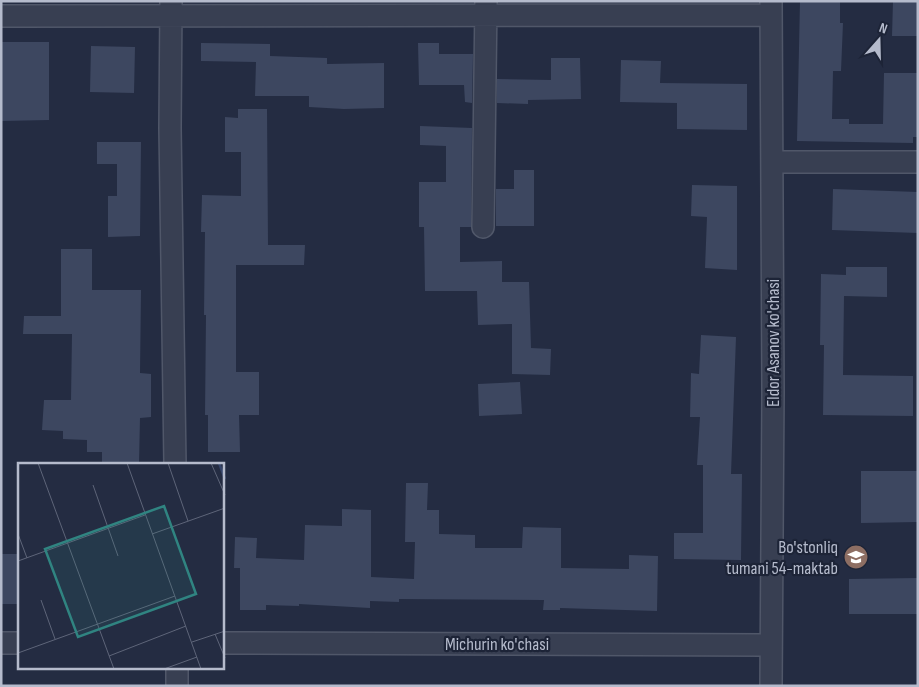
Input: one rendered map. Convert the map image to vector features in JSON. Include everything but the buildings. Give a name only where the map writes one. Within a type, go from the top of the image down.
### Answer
[{"type":"street","points":[[1,16],[171,8],[770,8]]},
{"type":"street","points":[[171,8],[170,128],[175,463]]},
{"type":"street","name":"Eldor Asanov ko'chasi","points":[[770,8],[773,392],[771,686]]},
{"type":"street","points":[[484,227],[486,9]]},
{"type":"street","points":[[772,162],[918,162]]},
{"type":"street","points":[[1,643],[18,643]]},
{"type":"street","name":"Michurin ko'chasi","points":[[224,643],[771,645]]},
{"type":"street","points":[[177,670],[177,686]]},
{"type":"place","name":"Bo'stonliq tumani 54-maktab","points":[[856,557]]}]
